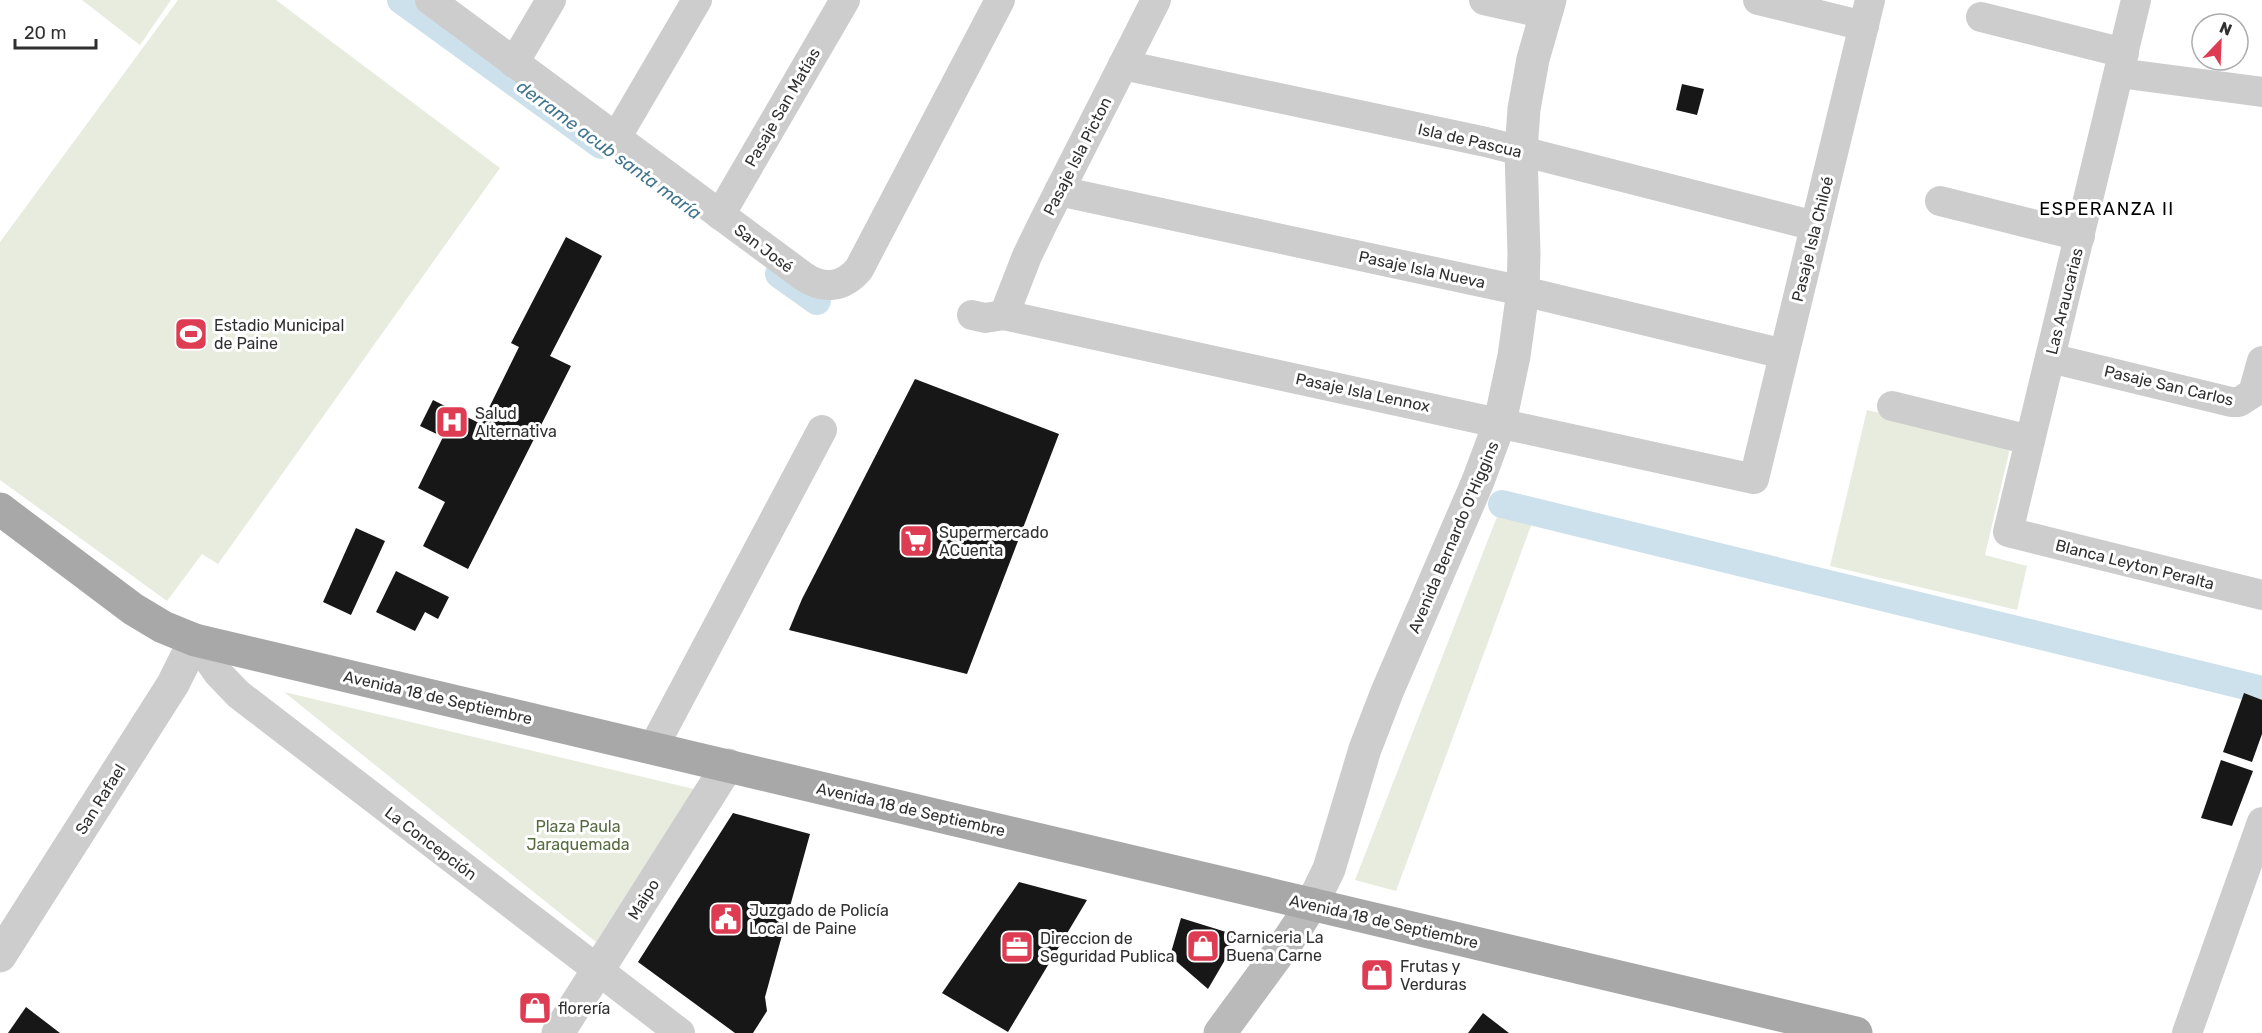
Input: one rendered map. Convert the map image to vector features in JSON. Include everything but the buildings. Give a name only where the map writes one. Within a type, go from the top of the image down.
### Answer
[{"type":"main road","name":"Avenida 18 de Septiembre","points":[[0,509],[141,614],[163,627],[195,640],[1856,1033]]},
{"type":"main road","name":"Avenida Bernardo O'Higgins","points":[[1220,1033],[1312,904]]},
{"type":"street","name":"San José","points":[[430,0],[812,283],[834,286],[852,277],[865,259],[1000,0]]},
{"type":"street","points":[[514,63],[551,0]]},
{"type":"street","points":[[616,138],[697,0]]},
{"type":"street","name":"Pasaje San Matías","points":[[720,215],[845,0]]},
{"type":"street","name":"Pasaje Isla Picton","points":[[1004,315],[1027,256],[1156,0]]},
{"type":"street","points":[[1484,0],[1548,7]]},
{"type":"street","points":[[1758,0],[1867,13]]},
{"type":"street","name":"Las Araucarias","points":[[2008,532],[2136,0]]},
{"type":"street","name":"Avenida Bernardo O'Higgins","points":[[1312,904],[1329,869],[1362,759],[1387,692],[1474,490],[1500,422],[1514,356],[1522,291],[1524,254],[1521,151],[1524,109],[1528,84],[1548,7]]},
{"type":"street","name":"Pasaje Isla Chiloé","points":[[1754,479],[1867,13]]},
{"type":"street","points":[[1981,17],[2121,63],[2262,92]]},
{"type":"street","name":"Isla de Pascua","points":[[1123,64],[1521,151],[1815,226]]},
{"type":"street","name":"Pasaje Isla Nueva","points":[[1059,191],[1522,291],[1784,354]]},
{"type":"street","points":[[1940,201],[2080,236]]},
{"type":"street","name":"Pasaje Isla Lennox","points":[[972,315],[985,318],[1004,315],[1754,479]]},
{"type":"street","name":"Pasaje San Carlos","points":[[2050,358],[2231,402],[2239,402],[2253,393],[2262,361]]},
{"type":"street","points":[[1892,406],[2030,440]]},
{"type":"street","points":[[653,748],[822,430]]},
{"type":"street","name":"Blanca Leyton Peralta","points":[[2008,532],[2262,595]]},
{"type":"street","name":"San Rafael","points":[[0,956],[173,684],[195,640]]},
{"type":"street","name":"La Concepción","points":[[195,640],[218,673],[238,694],[680,1033]]},
{"type":"street","name":"Maipo","points":[[558,1033],[728,765]]},
{"type":"street","points":[[2187,1033],[2262,822]]},
{"type":"green space","points":[[82,0],[171,0],[140,45]]},
{"type":"green space","name":"Estadio Municipal de Paine","points":[[178,0],[276,0],[500,168],[218,564],[202,554],[167,601],[0,480],[0,242]]},
{"type":"green space","points":[[1867,410],[2011,444],[1985,555],[2027,566],[2017,610],[1830,566]]},
{"type":"green space","points":[[1502,504],[1535,515],[1396,891],[1355,880]]},
{"type":"green space","name":"Plaza Paula Jaraquemada","points":[[284,692],[694,789],[596,942]]},
{"type":"waterway","name":"derrame acub santa maría","points":[[401,0],[601,145]]},
{"type":"waterway","name":"derrame acub santa maría","points":[[779,274],[817,301]]},
{"type":"waterway","points":[[1502,504],[2262,690]]},
{"type":"place","name":"Estadio Municipal de Paine","points":[[191,334]]},
{"type":"place","name":"Salud Alternativa","points":[[452,422]]},
{"type":"place","name":"Supermercado ACuenta","points":[[916,541]]},
{"type":"place","name":"Juzgado de Policía Local de Paine","points":[[726,919]]},
{"type":"place","name":"Carniceria La Buena Carne","points":[[1203,946]]},
{"type":"place","name":"Direccion de Seguridad Publica","points":[[1017,947]]},
{"type":"place","name":"Frutas y Verduras","points":[[1377,975]]},
{"type":"place","name":"florería","points":[[535,1008]]},
{"type":"district","name":"ESPERANZA II","points":[[2107,209]]}]
